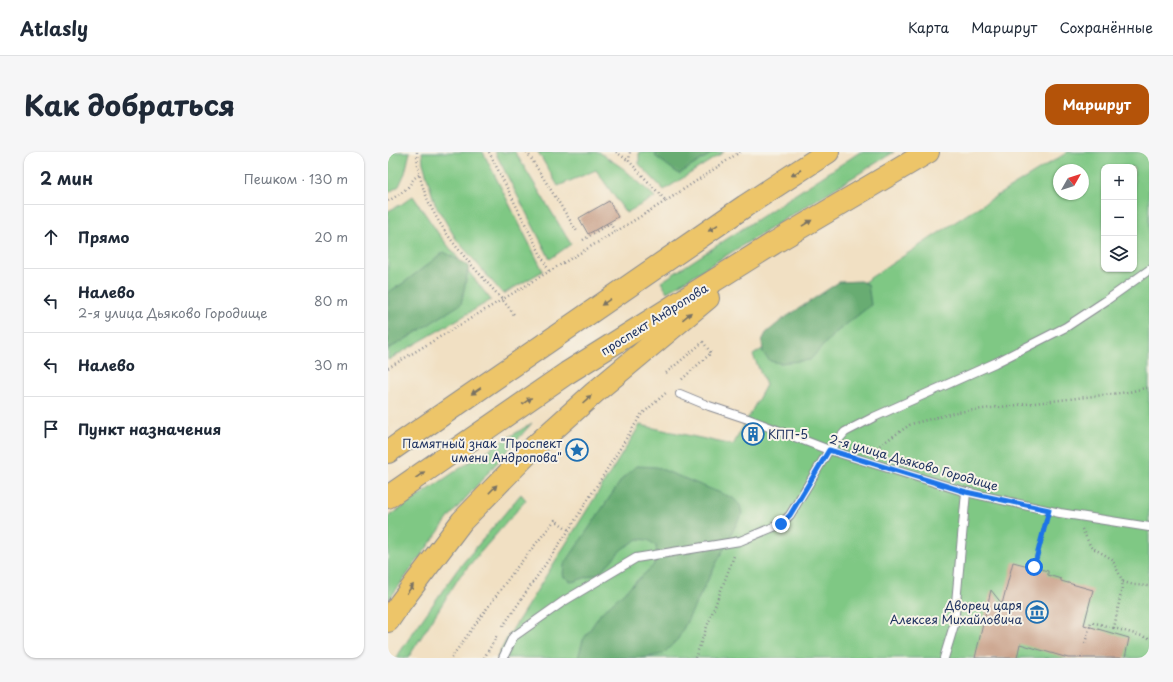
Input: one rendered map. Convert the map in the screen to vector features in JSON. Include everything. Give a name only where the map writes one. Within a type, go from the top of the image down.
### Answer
[{"type":"main road","points":[[388,452],[739,211],[828,152]]},
{"type":"main road","name":"проспект Андропова","points":[[388,497],[567,373],[774,243],[928,152]]},
{"type":"main road","points":[[388,621],[462,521],[534,448],[594,393],[774,243]]},
{"type":"lane","points":[[503,658],[512,637],[564,601],[636,558],[740,540],[781,524],[790,515],[829,450],[845,432],[874,417],[995,363],[1066,327],[1149,270]]},
{"type":"lane","name":"2-я улица Дьяково Городище","points":[[680,394],[709,406],[748,418],[829,450],[966,492],[1060,513],[1149,527]]},
{"type":"lane","points":[[944,658],[954,625],[966,492]]},
{"type":"path","points":[[417,152],[420,175],[431,206],[442,227],[466,259],[503,299],[515,316]]},
{"type":"path","points":[[489,152],[549,271]]},
{"type":"path","points":[[527,152],[578,233]]},
{"type":"path","points":[[616,152],[629,161],[666,201]]},
{"type":"path","points":[[629,161],[630,152]]},
{"type":"path","points":[[388,368],[666,201],[740,152]]},
{"type":"path","points":[[388,201],[404,190],[410,185],[413,179],[420,175]]},
{"type":"path","points":[[582,240],[610,223],[615,232]]},
{"type":"path","points":[[666,372],[703,342],[711,353],[676,384]]},
{"type":"path","points":[[860,459],[911,424],[957,412],[1129,392],[1149,387]]},
{"type":"path","points":[[503,627],[569,530],[641,415],[670,390]]},
{"type":"path","points":[[1034,567],[1049,510]]},
{"type":"path","points":[[1060,513],[1080,525],[1091,547],[1112,559],[1123,582],[1114,628]]},
{"type":"path","points":[[451,658],[514,571],[555,520],[569,530]]},
{"type":"path","points":[[695,658],[740,540]]},
{"type":"path","points":[[1123,582],[1134,585],[1149,586]]},
{"type":"path","points":[[1085,643],[1091,622],[1149,638]]},
{"type":"path","points":[[484,658],[498,634]]},
{"type":"path","points":[[1081,658],[1082,654]]},
{"type":"green space","points":[[388,152],[410,152],[405,173],[399,186],[388,193]]},
{"type":"green space","points":[[422,152],[483,152],[543,271],[503,294],[456,239],[435,204],[423,163]]},
{"type":"green space","points":[[495,152],[515,152],[571,244],[550,259]]},
{"type":"green space","points":[[538,152],[599,152],[624,169],[655,197],[626,213],[596,170],[558,186]]},
{"type":"green space","points":[[639,152],[724,152],[664,190],[639,164]]},
{"type":"green space","points":[[657,152],[714,152],[679,174],[655,156]]},
{"type":"green space","points":[[860,152],[894,152],[667,292],[661,282]]},
{"type":"green space","points":[[1068,152],[1149,152],[1149,658],[497,658],[506,640],[640,425],[733,445],[766,385],[753,355],[972,211]]},
{"type":"green space","points":[[413,196],[438,233],[491,300],[388,360],[388,211],[402,204]]},
{"type":"green space","points":[[444,252],[469,266],[461,304],[388,349],[388,292],[402,284]]},
{"type":"green space","points":[[860,281],[868,284],[871,305],[834,334],[810,360],[780,363],[770,361],[763,353],[762,341],[766,333],[783,319],[839,282]]},
{"type":"green space","points":[[532,423],[450,516],[388,601],[388,517],[475,458]]},
{"type":"green space","points":[[636,466],[656,467],[733,498],[740,505],[742,513],[678,639],[663,654],[643,658],[578,658],[583,640],[601,613],[653,566],[657,557],[656,546],[648,540],[638,539],[622,549],[600,573],[572,582],[563,576],[564,565],[622,479]]},
{"type":"green space","points":[[521,494],[526,500],[460,576],[408,658],[396,658],[457,570]]},
{"type":"building","points":[[609,201],[618,217],[588,234],[579,218]]},
{"type":"building","name":"Дворец царя Алексея Михайловича","points":[[1013,562],[1048,571],[1048,575],[1061,579],[1061,581],[1093,590],[1084,625],[1129,638],[1125,658],[1068,658],[1020,644],[1017,658],[975,658],[991,590],[1002,604]]},
{"type":"place","name":"КПП-5","points":[[753,434]]},
{"type":"place","name":"Памятный знак \"Проспект имени Андропова\"","points":[[577,450]]},
{"type":"place","name":"Дворец царя Алексея Михайловича","points":[[1037,612]]},
{"type":"route","points":[[781,524],[790,515],[812,476],[829,450],[966,492],[1049,510],[1034,567]]}]
